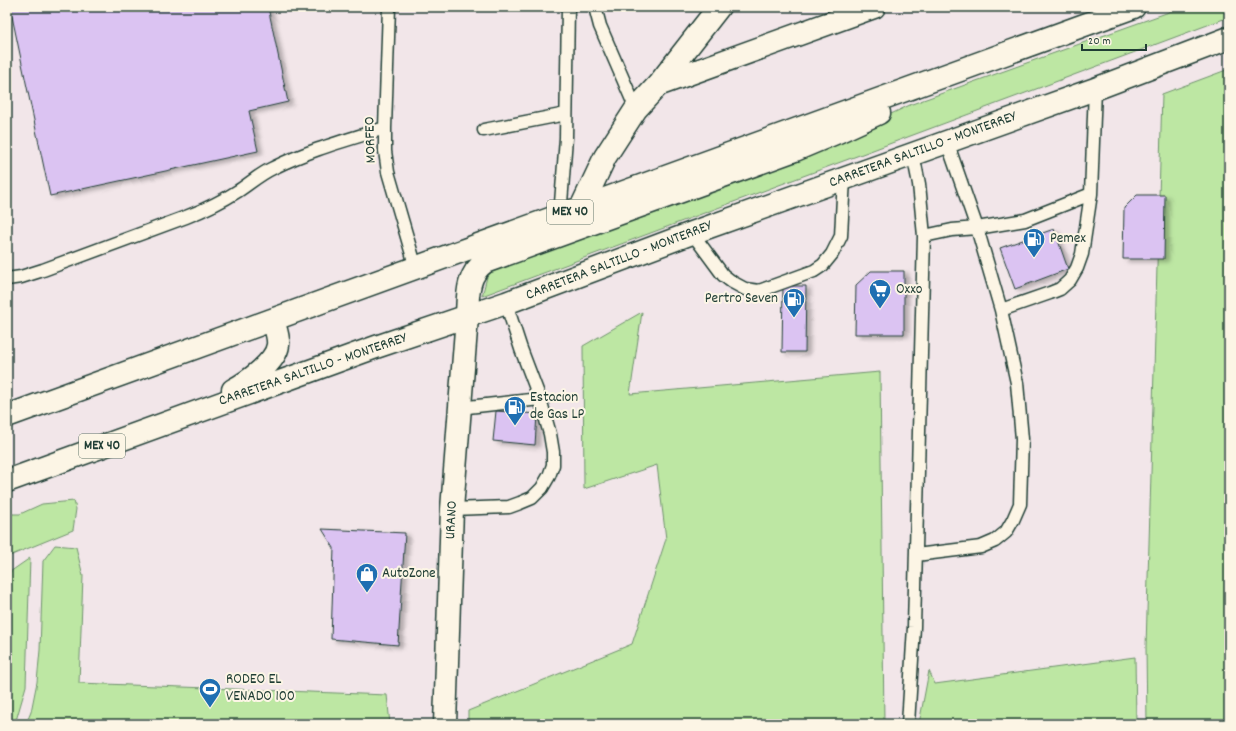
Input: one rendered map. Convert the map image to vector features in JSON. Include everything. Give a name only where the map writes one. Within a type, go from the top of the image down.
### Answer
[{"type":"main road","points":[[567,222],[581,208],[605,157],[636,109],[658,85],[719,7]]},
{"type":"main road","points":[[658,85],[874,7]]},
{"type":"main road","name":"MEX 40","points":[[581,208],[1134,7]]},
{"type":"main road","name":"CARRETERA SALTILLO - MONTERREY","points":[[7,481],[376,347],[506,303],[692,233],[1095,89],[1229,38]]},
{"type":"main road","points":[[567,222],[795,150],[882,111],[933,79]]},
{"type":"main road","name":"MEX 40","points":[[7,416],[416,268],[567,222]]},
{"type":"main road","name":"URANO","points":[[444,724],[452,509],[468,290],[470,281],[478,267],[567,222]]},
{"type":"main road","points":[[198,411],[240,386],[264,367],[276,353],[278,339],[273,320]]},
{"type":"lane","name":"MORFEO","points":[[389,7],[384,128],[385,151],[388,172],[416,268]]},
{"type":"lane","points":[[567,222],[566,114],[568,7]]},
{"type":"lane","points":[[596,7],[600,26],[636,109]]},
{"type":"lane","points":[[1001,310],[1060,289],[1070,280],[1077,268],[1082,254],[1091,194],[1095,89]]},
{"type":"lane","points":[[484,130],[566,114]]},
{"type":"lane","points":[[7,279],[21,277],[43,270],[186,218],[224,200],[256,178],[297,157],[384,128]]},
{"type":"lane","points":[[916,555],[981,547],[995,541],[1006,532],[1020,504],[1022,439],[1018,383],[1001,310],[977,228],[947,142]]},
{"type":"lane","points":[[908,724],[914,627],[924,236],[920,184],[913,154]]},
{"type":"lane","points":[[692,233],[723,275],[744,289],[759,291],[814,271],[823,265],[832,254],[841,236],[844,178]]},
{"type":"lane","points":[[924,236],[952,230],[977,228],[1025,220],[1091,194]]},
{"type":"lane","points":[[452,509],[509,507],[532,498],[542,488],[553,465],[553,452],[550,434],[540,399],[521,349],[506,303]]},
{"type":"lane","points":[[459,408],[540,399]]},
{"type":"green space","points":[[1183,7],[1229,7],[1229,17],[482,296],[487,277],[493,271],[790,162],[912,104]]},
{"type":"green space","points":[[1229,69],[1229,724],[1147,724],[1146,647],[1162,94]]},
{"type":"green space","points":[[642,312],[630,394],[880,372],[884,724],[468,724],[468,711],[632,644],[666,539],[657,465],[584,489],[583,346]]},
{"type":"green space","points":[[74,501],[76,509],[73,530],[7,557],[7,514],[20,514],[42,504]]},
{"type":"green space","name":"RODEO EL VENADO 100","points":[[55,545],[76,547],[83,576],[79,683],[387,695],[390,724],[26,724],[31,712],[37,682],[40,650],[43,561]]},
{"type":"green space","points":[[30,558],[26,686],[15,724],[7,724],[7,574]]},
{"type":"green space","points":[[1135,657],[1136,724],[919,724],[929,671],[935,684]]},
{"type":"building","points":[[10,7],[268,7],[288,102],[249,111],[258,151],[50,196]]},
{"type":"building","points":[[1137,195],[1165,195],[1164,259],[1123,259],[1124,208]]},
{"type":"building","name":"Pemex","points":[[1054,229],[1068,269],[1015,289],[1000,248]]},
{"type":"building","name":"Oxxo","points":[[871,271],[904,271],[904,334],[855,334],[856,285]]},
{"type":"building","name":"Pertro Seven","points":[[783,286],[806,286],[805,352],[782,352]]},
{"type":"building","name":"Estacion de Gas LP","points":[[496,411],[537,414],[535,445],[493,441]]},
{"type":"building","name":"AutoZone","points":[[322,529],[405,533],[398,645],[331,639],[334,548]]},
{"type":"place","name":"Pemex","points":[[1034,258]]},
{"type":"place","name":"Oxxo","points":[[880,310]]},
{"type":"place","name":"Pertro Seven","points":[[794,318]]},
{"type":"place","name":"Estacion de Gas LP","points":[[515,426]]},
{"type":"place","name":"AutoZone","points":[[367,594]]},
{"type":"place","name":"RODEO EL VENADO 100","points":[[210,708]]}]
